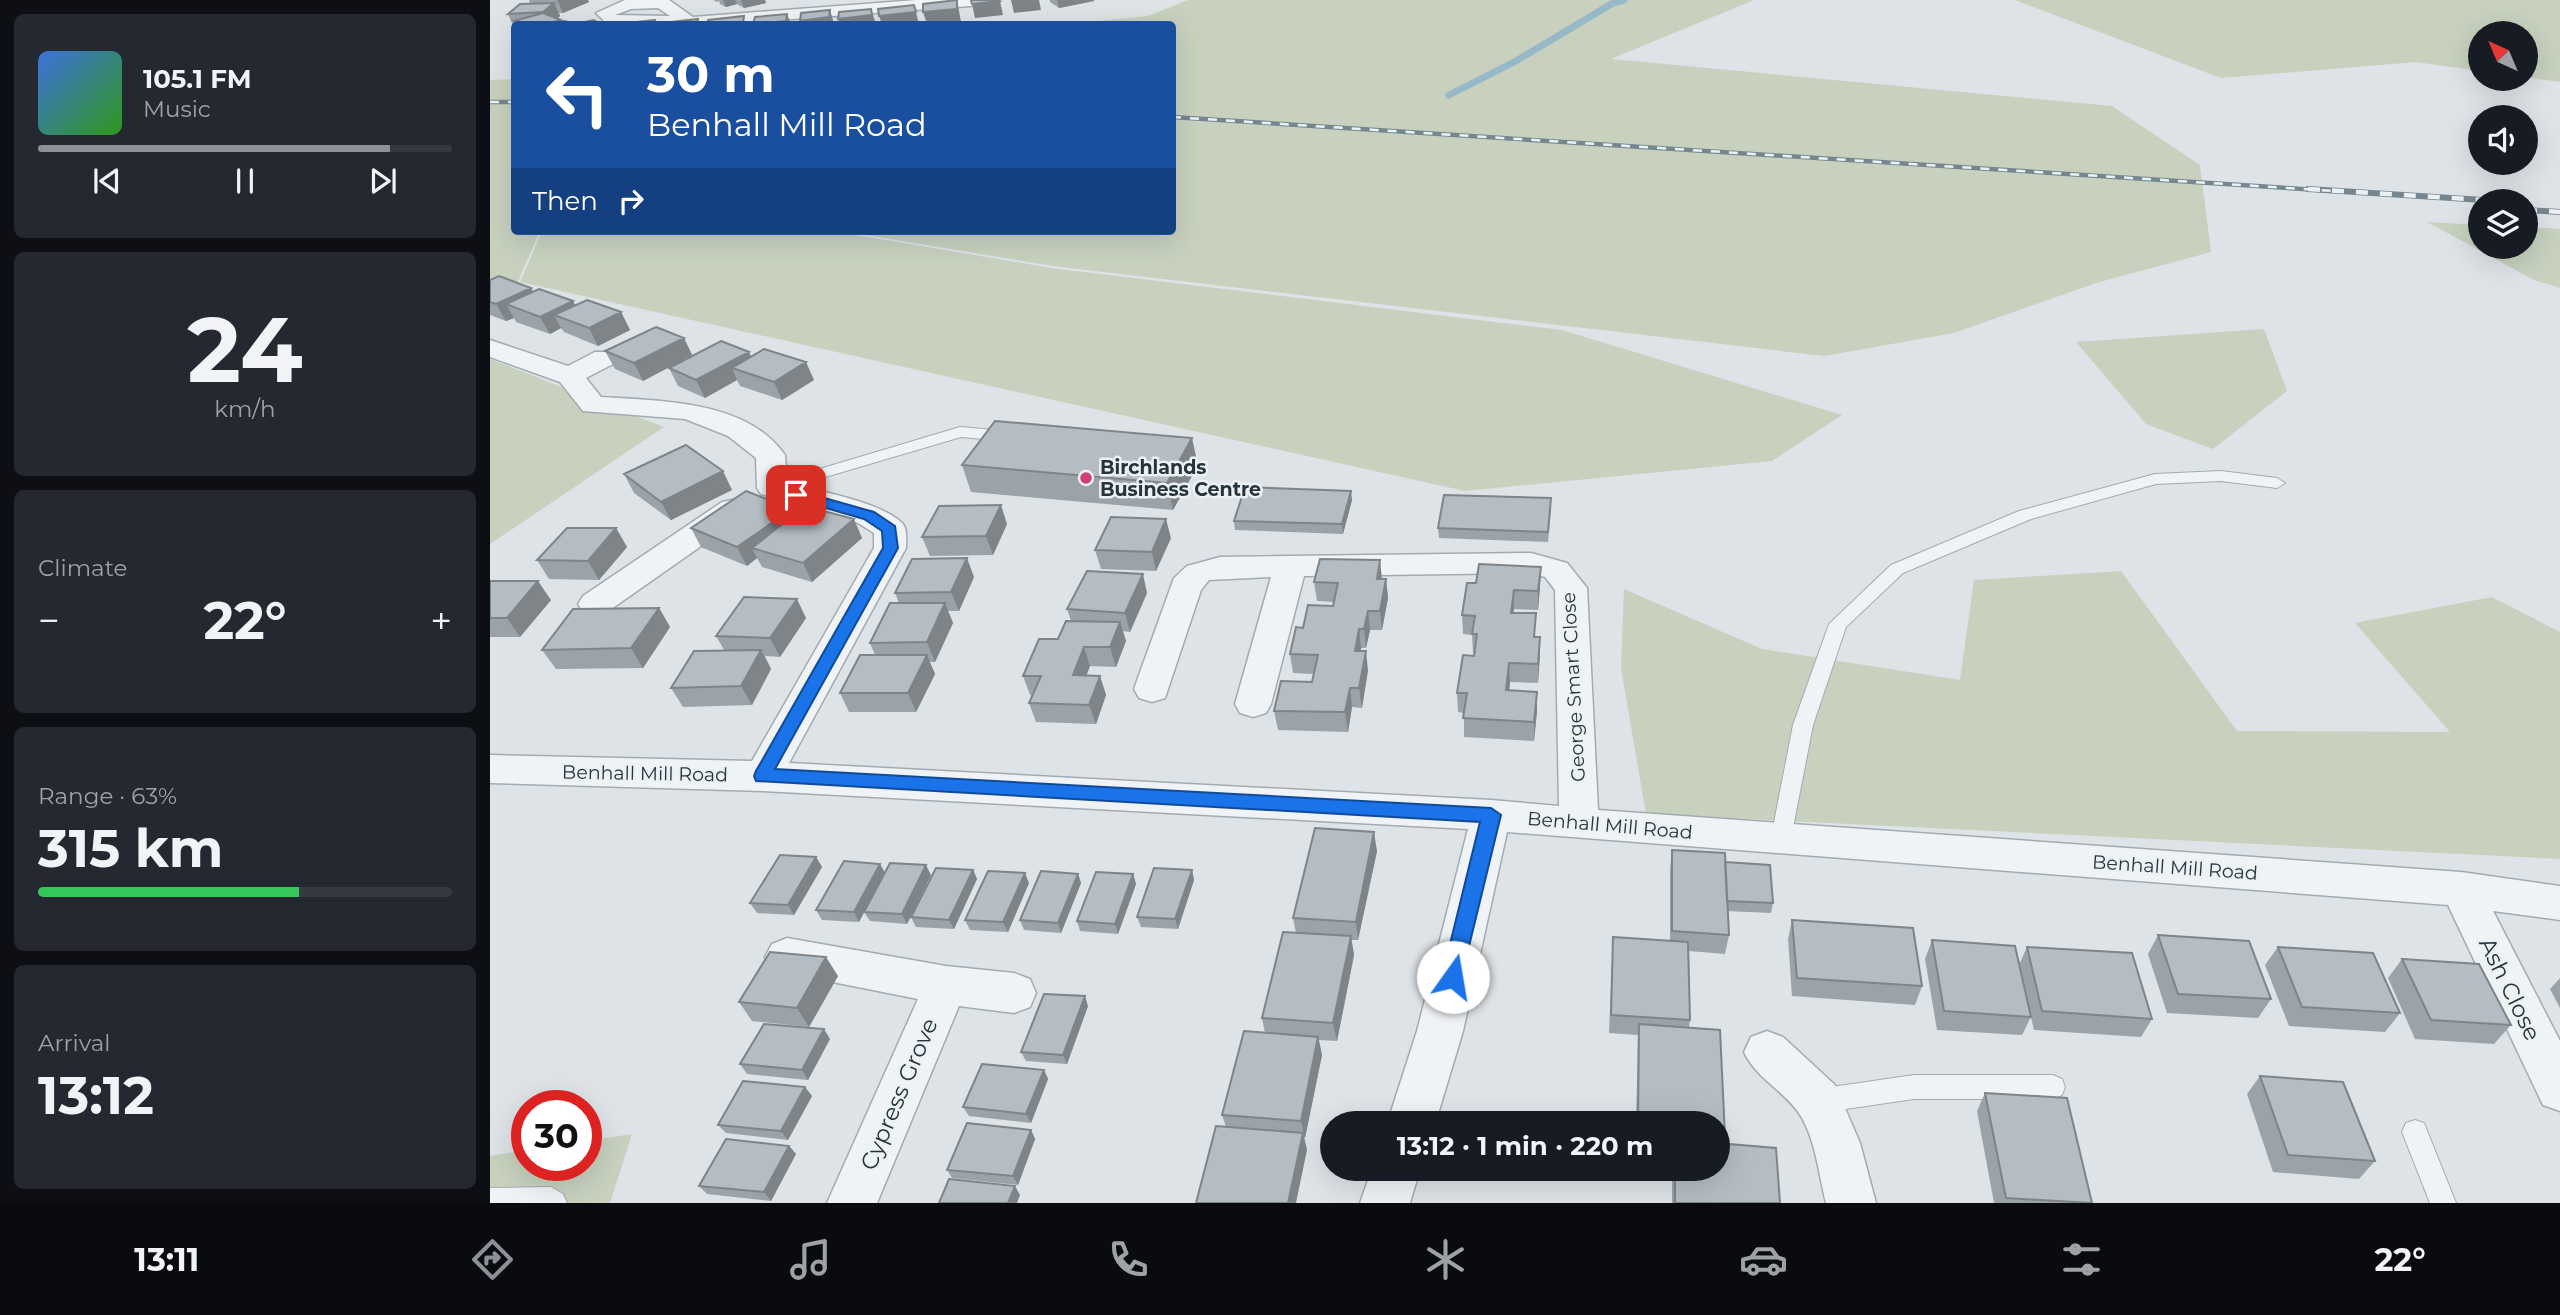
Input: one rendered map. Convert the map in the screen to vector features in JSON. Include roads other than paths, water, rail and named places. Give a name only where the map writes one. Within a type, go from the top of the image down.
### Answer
[{"type":"street","points":[[701,21],[984,0]]},
{"type":"street","points":[[490,348],[570,376],[593,405],[689,411],[738,430],[769,455],[772,488]]},
{"type":"street","points":[[570,376],[604,358]]},
{"type":"street","points":[[595,604],[721,516],[772,488],[869,516],[890,529],[890,548],[763,776]]},
{"type":"street","name":"George Smart Close","points":[[1152,689],[1185,586],[1198,573],[1220,567],[1531,563],[1556,570],[1572,588],[1579,824]]},
{"type":"street","points":[[1253,704],[1290,567]]},
{"type":"street","name":"Benhall Mill Road","points":[[490,769],[763,776],[1491,815],[1579,824],[2461,889],[2560,903]]},
{"type":"street","points":[[1414,1111],[1440,1031],[1491,815]]},
{"type":"street","name":"Ash Close","points":[[2461,889],[2560,1089]]},
{"type":"street","points":[[785,956],[946,985],[1014,993]]},
{"type":"street","name":"Cypress Grove","points":[[852,1203],[946,985]]},
{"type":"street","points":[[1767,1052],[1818,1101],[1836,1143],[1851,1203]]},
{"type":"street","points":[[1385,1203],[1392,1181]]},
{"type":"lane","points":[[772,488],[960,432],[1025,437]]},
{"type":"lane","points":[[1782,838],[1803,725],[1838,624],[1897,569],[2025,515],[2155,479],[2221,476],[2277,483]]},
{"type":"lane","points":[[1818,1101],[1914,1087],[2053,1087]]},
{"type":"lane","points":[[2414,1132],[2443,1203]]},
{"type":"lane","points":[[500,1201],[551,1200],[554,1203]]},
{"type":"waterway","points":[[1449,95],[1516,61],[1613,3],[1624,0]]},
{"type":"railway","points":[[490,102],[511,102]]},
{"type":"railway","points":[[1176,117],[2335,191]]},
{"type":"railway","points":[[2308,189],[2468,199]]},
{"type":"railway","points":[[2538,211],[2560,212]]},
{"type":"place","name":"Birchlands Business Centre","points":[[1086,478]]}]
